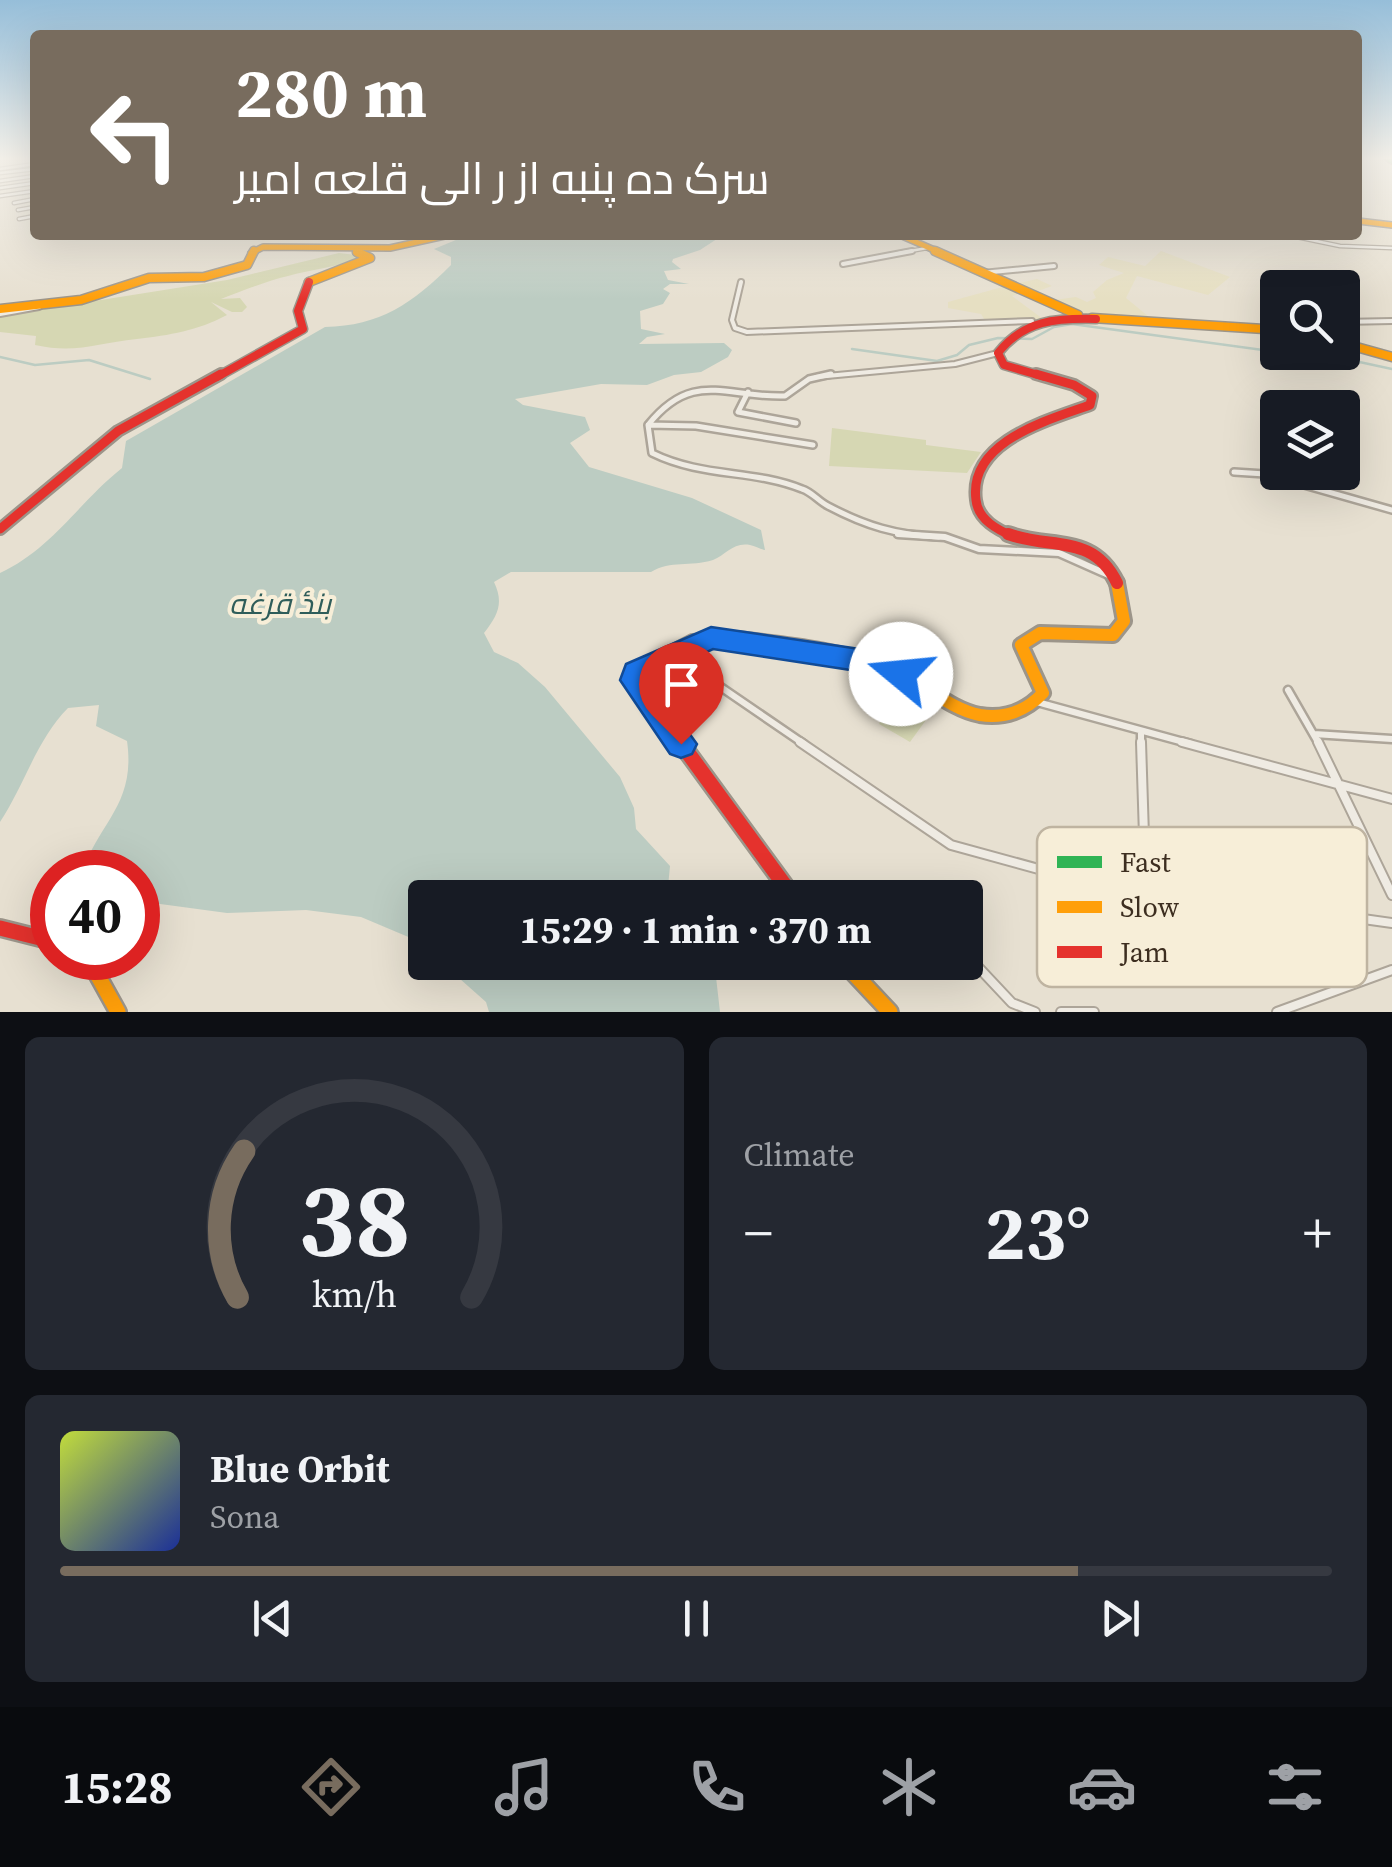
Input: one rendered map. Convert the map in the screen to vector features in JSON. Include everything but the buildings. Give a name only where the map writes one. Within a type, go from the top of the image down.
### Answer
[{"type":"street","points":[[18,210],[30,209]]},
{"type":"street","points":[[19,219],[30,217]]},
{"type":"street","points":[[1362,221],[1392,225]]},
{"type":"street","points":[[0,312],[94,297],[159,276],[195,278],[227,272],[247,265],[250,252],[263,247],[390,248],[426,240]]},
{"type":"street","points":[[910,240],[1048,305],[1096,319]]},
{"type":"street","points":[[1306,240],[1392,248]]},
{"type":"street","points":[[0,529],[118,431],[303,329],[298,311],[308,282],[365,261],[369,255],[318,248]]},
{"type":"street","points":[[843,264],[927,248]]},
{"type":"street","points":[[982,273],[1054,266]]},
{"type":"street","points":[[741,282],[732,320],[735,328],[748,332],[1096,319],[1260,329]]},
{"type":"street","points":[[1048,305],[1052,316],[1008,335],[998,353],[949,368],[837,373],[809,379],[794,394],[780,397],[692,388],[660,406],[648,425],[652,453],[682,468],[772,480],[808,490],[821,503],[871,528],[900,536],[944,537],[979,549],[1058,553],[1112,577]]},
{"type":"street","points":[[1360,322],[1392,321]]},
{"type":"street","points":[[1360,348],[1392,358]]},
{"type":"street","points":[[781,880],[634,680],[636,672],[711,638],[758,643],[873,662],[973,714],[1020,713],[1044,692],[1022,644],[1040,633],[1113,634],[1124,621],[1124,597],[1102,558],[1093,552],[1006,533],[989,524],[977,509],[977,476],[1013,436],[1090,405],[1092,396],[1074,385],[1004,365],[998,353]]},
{"type":"street","points":[[748,392],[738,412],[796,423]]},
{"type":"street","points":[[648,425],[696,426],[813,445]]},
{"type":"street","points":[[1234,472],[1265,474],[1392,510]]},
{"type":"street","points":[[671,653],[951,845],[1037,868]]},
{"type":"street","points":[[1288,690],[1314,734],[1358,827]]},
{"type":"street","points":[[1037,702],[1392,799]]},
{"type":"street","points":[[1141,731],[1144,827]]},
{"type":"street","points":[[1314,734],[1392,739]]},
{"type":"street","points":[[1367,845],[1392,895]]},
{"type":"street","points":[[1367,919],[1392,923]]},
{"type":"street","points":[[0,928],[30,935]]},
{"type":"street","points":[[1367,979],[1392,970]]},
{"type":"street","points":[[983,972],[1012,1003],[1035,1012]]},
{"type":"street","points":[[100,980],[118,1012]]},
{"type":"street","points":[[860,980],[890,1012]]},
{"type":"street","points":[[1277,1012],[1345,987]]},
{"type":"street","points":[[1061,1012],[1094,1012]]},
{"type":"shaded area","points":[[1161,251],[1230,277],[1208,295],[1137,276],[1126,298],[1154,321],[1087,317],[1051,306],[1011,285],[1037,279],[1052,286],[1038,291],[1054,300],[1076,297],[1087,302],[1096,298],[1093,292],[1107,280],[1124,273],[1099,265],[1108,257],[1145,266]]},
{"type":"shaded area","points":[[1006,286],[1021,293],[1012,296],[1043,319],[986,322],[981,314],[948,308],[948,302]]},
{"type":"green space","points":[[339,253],[364,256],[221,299],[240,298],[247,307],[242,312],[232,312],[211,302],[227,315],[183,332],[63,348],[35,345],[36,336],[0,332],[0,316],[227,280]]},
{"type":"green space","points":[[832,428],[926,440],[926,445],[981,452],[967,473],[829,466]]},
{"type":"green space","points":[[894,701],[926,720],[910,742],[879,724]]},
{"type":"water","name":"بندٔ قرغه","points":[[456,240],[715,240],[673,259],[681,269],[664,271],[668,280],[689,284],[670,284],[663,289],[670,293],[663,304],[640,311],[641,329],[665,334],[647,337],[639,344],[724,343],[732,350],[728,357],[701,372],[674,375],[647,385],[601,384],[515,399],[523,405],[585,417],[590,430],[570,443],[589,467],[692,498],[761,530],[765,550],[739,545],[713,560],[666,566],[651,572],[511,572],[494,582],[498,609],[484,633],[494,652],[518,663],[545,687],[620,777],[634,808],[636,829],[670,866],[669,880],[408,880],[408,937],[361,917],[306,910],[227,913],[160,904],[160,850],[91,850],[121,797],[128,763],[127,741],[96,726],[99,705],[68,708],[57,720],[0,822],[0,573],[35,551],[122,468],[126,441],[325,327],[363,322],[394,310],[423,291],[451,265],[451,257],[434,249]]},
{"type":"water","points":[[461,980],[716,980],[720,1012],[489,1012],[486,1002]]},
{"type":"waterway","points":[[852,349],[937,361],[957,355],[969,345],[998,338],[1032,339],[1054,327],[1072,324],[1260,350]]},
{"type":"waterway","points":[[0,357],[35,365],[89,360],[150,379]]},
{"type":"waterway","points":[[1360,362],[1392,369]]},
{"type":"traffic: slow","points":[[1362,221],[1392,225]]},
{"type":"traffic: slow","points":[[0,309],[81,300],[149,278],[204,277],[247,265],[251,252],[263,247],[390,248],[426,240]]},
{"type":"traffic: slow","points":[[911,240],[1078,315]]},
{"type":"traffic: slow","points":[[309,282],[370,258],[357,252]]},
{"type":"traffic: slow","points":[[1092,318],[1260,329]]},
{"type":"traffic: slow","points":[[1360,348],[1392,357]]},
{"type":"traffic: slow","points":[[738,639],[860,659],[909,677],[969,712],[1007,715],[1030,705],[1043,693],[1021,645],[1040,633],[1113,635],[1124,621],[1117,583]]},
{"type":"traffic: slow","points":[[100,980],[118,1012]]},
{"type":"traffic: slow","points":[[860,980],[890,1012]]},
{"type":"traffic: jam","points":[[0,529],[118,431],[303,329],[298,311],[309,282]]},
{"type":"traffic: jam","points":[[1096,319],[1054,320],[1029,326],[1007,341],[998,353],[1004,365],[1074,385],[1092,396],[1090,405],[1035,426],[1000,447],[986,460],[977,477],[975,496],[980,513],[997,529],[1025,539],[1093,552],[1105,562],[1117,583]]},
{"type":"traffic: jam","points":[[738,639],[693,642],[636,672],[635,680],[781,880]]},
{"type":"traffic: jam","points":[[0,928],[30,936]]},
{"type":"route","points":[[681,744],[634,680],[636,672],[681,648],[711,638],[873,662],[901,674]]}]
